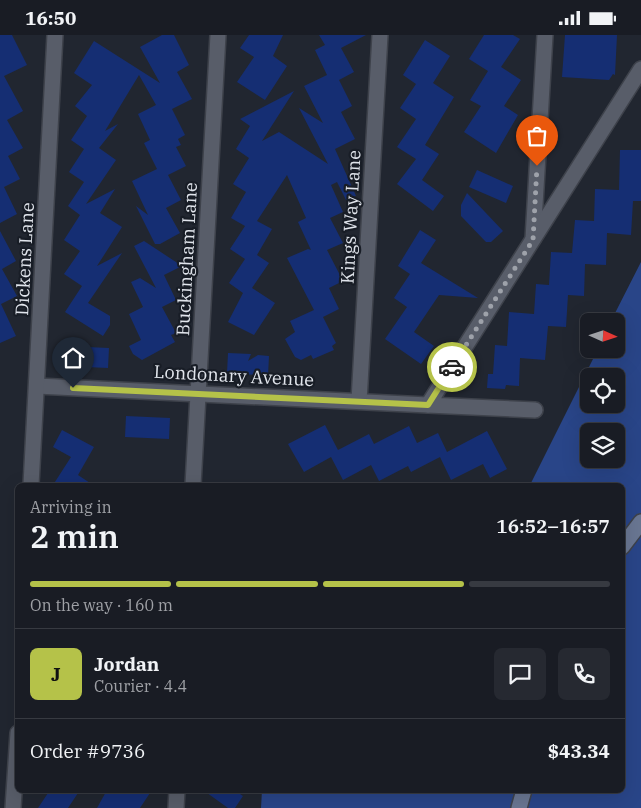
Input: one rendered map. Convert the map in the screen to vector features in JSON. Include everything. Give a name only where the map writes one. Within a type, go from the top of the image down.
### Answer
[{"type":"street","name":"Dickens Lane","points":[[31,483],[55,35]]},
{"type":"street","name":"Buckingham Lane","points":[[193,483],[218,35]]},
{"type":"street","name":"Kings Way Lane","points":[[359,401],[380,35]]},
{"type":"street","points":[[533,240],[545,35]]},
{"type":"street","points":[[428,405],[641,69]]},
{"type":"street","name":"Londonary Avenue","points":[[37,386],[535,410]]},
{"type":"street","points":[[625,543],[641,522]]},
{"type":"street","points":[[13,808],[15,778]]},
{"type":"street","points":[[176,808],[177,793]]},
{"type":"street","points":[[518,808],[523,793]]},
{"type":"shaded area","points":[[641,262],[641,808],[261,808],[262,793],[625,793],[625,483],[531,483],[580,385],[580,413],[625,413],[625,368],[588,368],[594,358],[625,358],[625,313],[615,313]]},
{"type":"building","points":[[0,35],[12,35],[27,65],[4,76],[23,111],[7,120],[23,148],[8,156],[20,179],[4,187],[17,214],[0,223]]},
{"type":"building","points":[[162,35],[174,35],[189,65],[177,72],[192,99],[172,109],[185,135],[178,139],[181,145],[176,147],[186,166],[168,175],[181,200],[166,208],[180,233],[160,244],[155,244],[136,206],[148,215],[132,181],[157,169],[144,143],[150,140],[138,114],[156,105],[139,75],[105,131],[118,124],[99,148],[116,160],[86,204],[115,189],[100,213],[122,227],[97,266],[122,253],[88,303],[110,316],[110,325],[103,336],[65,312],[82,286],[64,274],[80,251],[64,240],[80,215],[68,206],[84,182],[69,172],[84,149],[71,140],[87,116],[75,106],[92,85],[74,73],[94,41],[160,83],[140,47]]},
{"type":"building","points":[[249,35],[283,35],[273,56],[287,66],[265,100],[237,82],[254,57],[240,48]]},
{"type":"building","points":[[319,35],[366,35],[341,48],[354,72],[339,80],[352,106],[341,112],[355,139],[335,149],[356,196],[346,200],[337,182],[331,185],[343,212],[330,218],[343,243],[327,250],[343,281],[329,288],[339,309],[323,317],[336,343],[332,346],[334,350],[313,359],[311,355],[301,360],[295,357],[285,339],[295,332],[290,321],[314,310],[287,258],[308,249],[311,250],[298,222],[306,218],[287,175],[257,221],[272,229],[257,255],[269,263],[252,288],[275,303],[254,335],[228,322],[243,293],[229,283],[245,259],[230,249],[245,226],[231,218],[246,192],[233,184],[249,158],[236,149],[250,126],[240,119],[294,91],[262,141],[279,132],[328,164],[299,108],[323,123],[304,86],[327,75],[315,50],[325,45]]},
{"type":"building","points":[[484,35],[513,35],[520,39],[501,67],[521,80],[504,106],[518,115],[496,153],[464,132],[481,106],[470,100],[488,71],[469,59]]},
{"type":"building","points":[[565,35],[617,35],[615,75],[613,74],[609,80],[562,77]]},
{"type":"building","points":[[425,40],[450,56],[433,83],[454,97],[425,145],[439,154],[422,180],[444,196],[433,211],[397,184],[416,159],[397,147],[416,119],[400,108],[416,84],[403,75]]},
{"type":"building","points":[[620,150],[641,150],[641,201],[633,201],[631,235],[607,233],[606,265],[585,264],[584,296],[568,295],[566,327],[548,326],[545,360],[520,358],[519,386],[506,385],[505,389],[487,388],[488,374],[493,374],[495,345],[507,346],[509,312],[534,314],[536,284],[549,285],[551,252],[572,253],[575,220],[594,221],[595,189],[619,190]]},
{"type":"building","points":[[477,170],[513,186],[506,203],[469,187]]},
{"type":"building","points":[[467,193],[503,231],[491,242],[486,242],[461,216],[461,205]]},
{"type":"building","points":[[420,230],[436,240],[421,263],[478,298],[439,295],[414,332],[434,346],[421,364],[385,339],[407,307],[394,298],[410,274],[398,266]]},
{"type":"building","points":[[0,231],[16,261],[2,269],[17,296],[1,304],[16,336],[0,343]]},
{"type":"building","points":[[144,241],[182,266],[164,275],[176,300],[162,307],[176,333],[171,335],[175,342],[142,360],[133,354],[129,346],[141,340],[129,314],[143,307],[131,282],[140,278],[156,288],[134,246]]},
{"type":"building","points":[[65,346],[109,348],[108,368],[64,366]]},
{"type":"building","points":[[228,353],[251,354],[248,361],[258,355],[269,356],[268,376],[227,373]]},
{"type":"building","points":[[126,416],[170,418],[169,439],[125,437]]},
{"type":"building","points":[[325,425],[338,450],[369,434],[374,444],[409,426],[417,443],[438,433],[447,452],[487,431],[507,469],[490,478],[483,464],[451,480],[440,457],[411,472],[408,466],[379,481],[371,465],[343,480],[331,457],[304,472],[288,444]]},
{"type":"building","points":[[62,430],[94,447],[78,475],[90,483],[54,483],[71,457],[53,447]]},
{"type":"building","points":[[48,793],[78,793],[68,808],[38,808]]},
{"type":"building","points":[[105,793],[150,793],[140,808],[97,808]]},
{"type":"building","points":[[207,793],[238,793],[243,796],[235,808],[228,808]]},
{"type":"way so far","points":[[452,367],[533,240],[537,166]]},
{"type":"route","points":[[73,388],[428,405],[452,367]]}]
